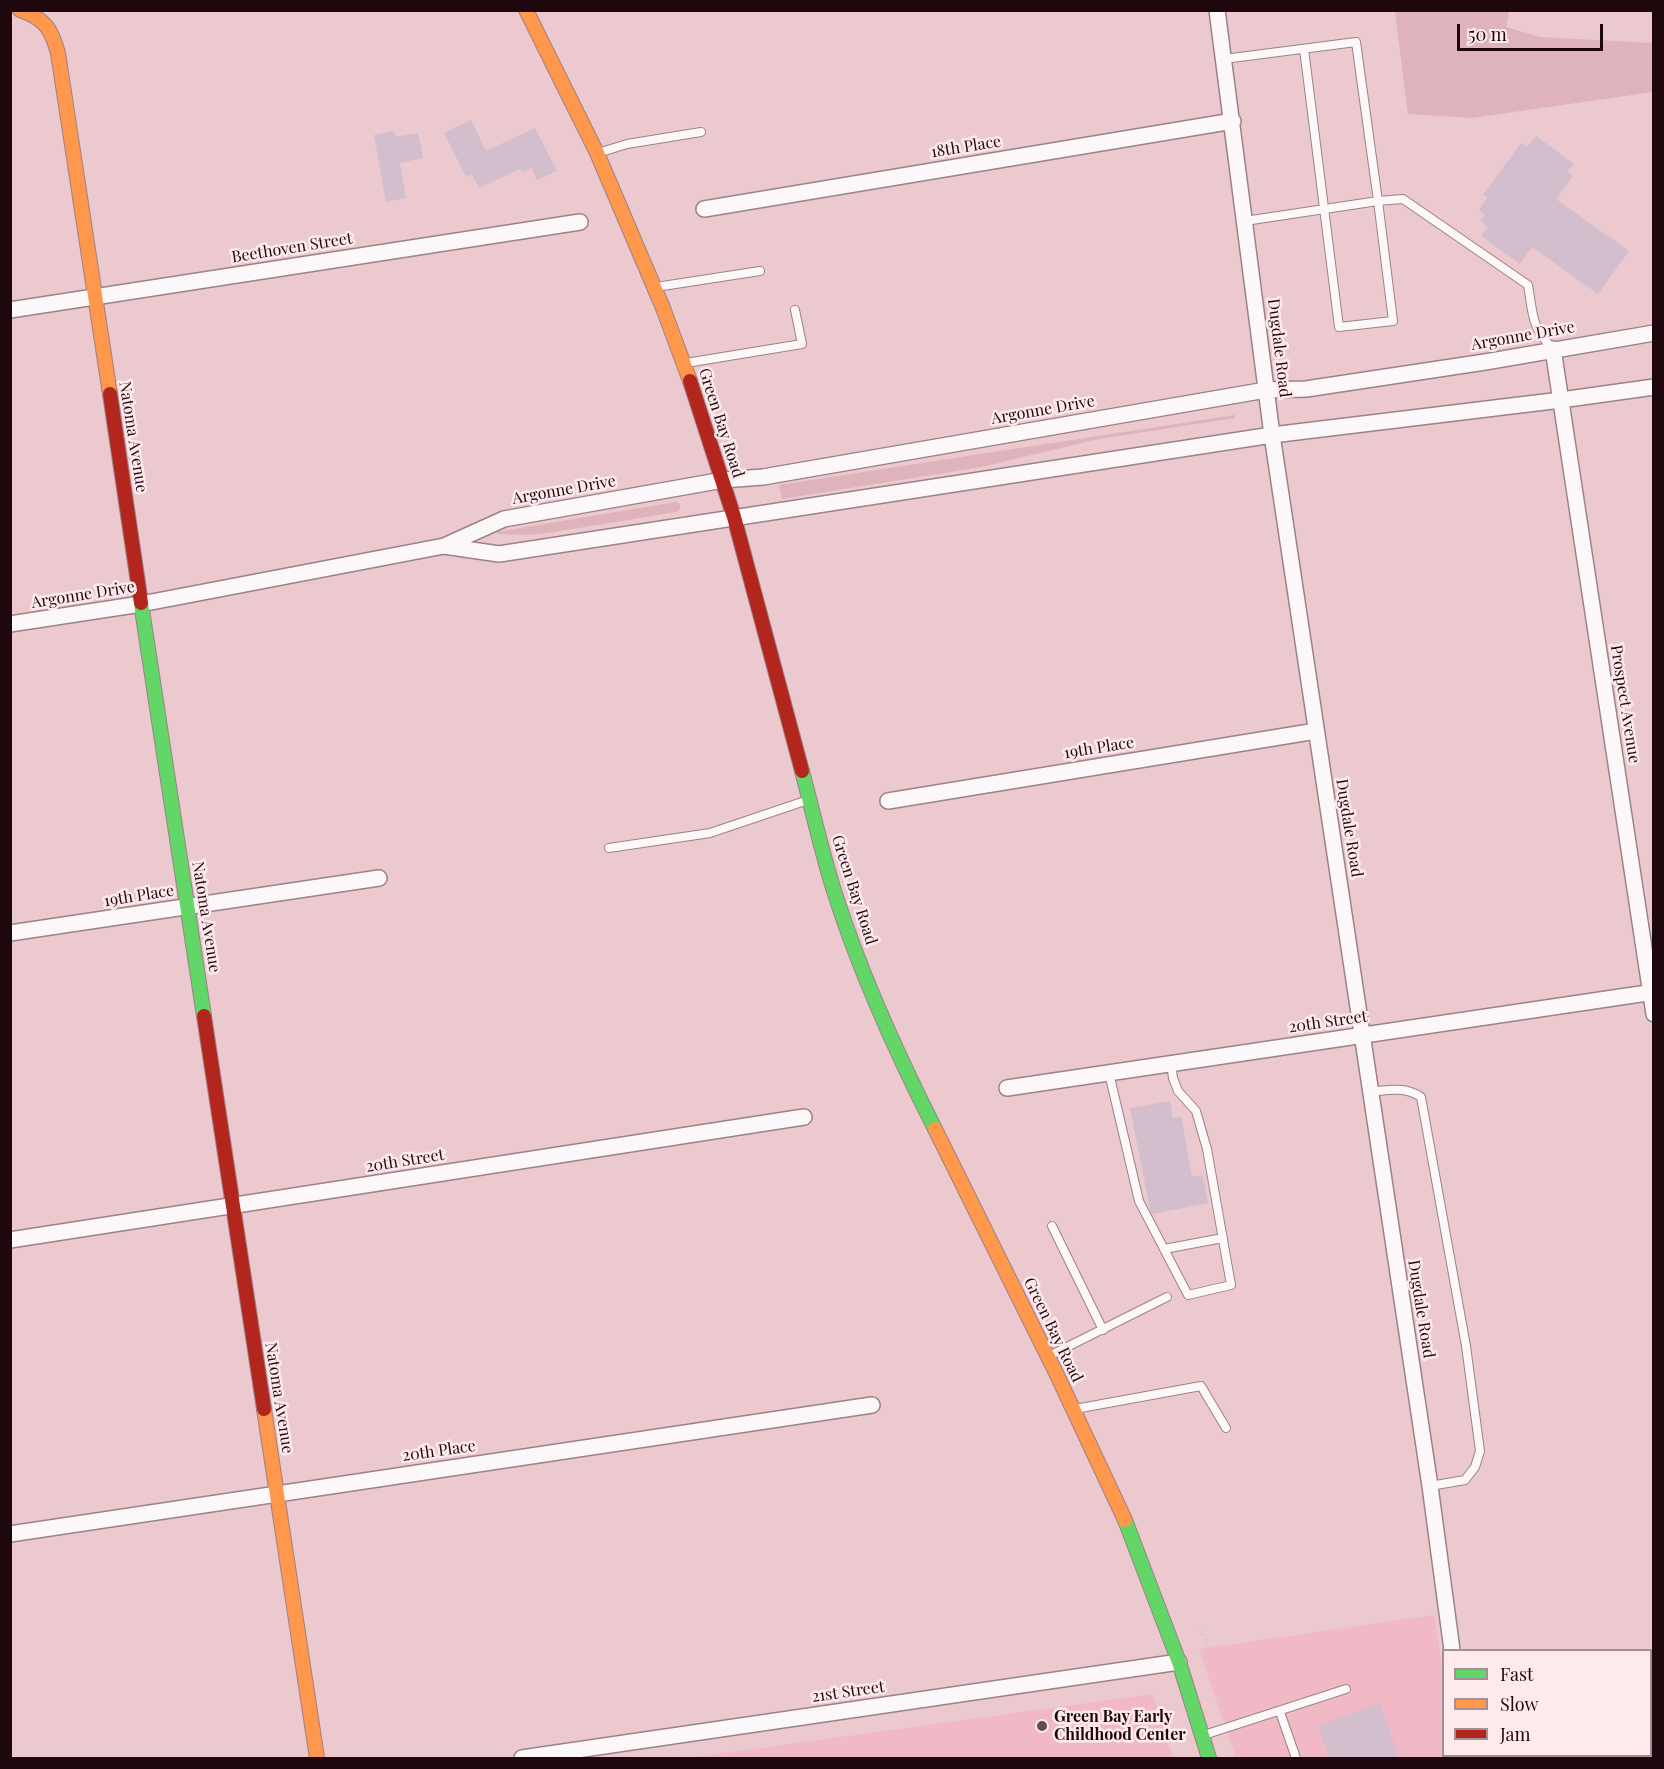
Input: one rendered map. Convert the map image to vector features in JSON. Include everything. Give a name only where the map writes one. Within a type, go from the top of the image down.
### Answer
[{"type":"main road","name":"Natoma Avenue","points":[[20,10],[34,15],[51,29],[62,81],[317,1758]]},
{"type":"main road","name":"Green Bay Road","points":[[526,10],[597,153],[684,363],[734,517],[835,894],[883,1022],[1048,1357],[1125,1521],[1179,1662],[1209,1758]]},
{"type":"street","name":"Dugdale Road","points":[[1217,10],[1272,435],[1430,1486],[1452,1649]]},
{"type":"street","name":"18th Place","points":[[704,209],[1233,122]]},
{"type":"street","name":"Beethoven Street","points":[[10,310],[580,222]]},
{"type":"street","name":"Argonne Drive","points":[[10,624],[141,604],[444,546],[504,519],[723,480],[763,477],[1266,390],[1306,389],[1485,362],[1653,333]]},
{"type":"street","name":"Prospect Avenue","points":[[1553,349],[1652,992],[1653,1014]]},
{"type":"street","name":"Argonne Drive","points":[[444,546],[499,554],[1272,435],[1653,387]]},
{"type":"street","name":"19th Place","points":[[888,801],[1316,731]]},
{"type":"street","name":"19th Place","points":[[10,933],[379,878]]},
{"type":"street","name":"20th Street","points":[[1007,1088],[1652,992]]},
{"type":"street","name":"20th Street","points":[[10,1240],[804,1117]]},
{"type":"street","name":"20th Place","points":[[10,1534],[873,1405]]},
{"type":"street","name":"21st Street","points":[[522,1758],[1179,1662]]},
{"type":"lane","points":[[1224,59],[1356,42],[1393,321],[1339,327],[1304,49]]},
{"type":"lane","points":[[597,153],[627,144],[701,132]]},
{"type":"lane","points":[[1245,220],[1403,199],[1528,285],[1536,329],[1553,349]]},
{"type":"lane","points":[[654,288],[760,271]]},
{"type":"lane","points":[[684,363],[802,344],[795,310]]},
{"type":"lane","points":[[609,848],[710,833],[810,800]]},
{"type":"lane","points":[[1109,1073],[1139,1201],[1188,1295],[1231,1285],[1207,1149],[1196,1111],[1179,1091],[1173,1078],[1171,1064]]},
{"type":"lane","points":[[1370,1092],[1401,1089],[1411,1090],[1421,1097],[1466,1346],[1480,1451],[1475,1467],[1465,1480],[1430,1486]]},
{"type":"lane","points":[[1052,1226],[1102,1330]]},
{"type":"lane","points":[[1164,1249],[1223,1238]]},
{"type":"lane","points":[[1048,1357],[1167,1297]]},
{"type":"lane","points":[[1073,1409],[1201,1386],[1226,1428]]},
{"type":"lane","points":[[1202,1735],[1280,1712],[1346,1689]]},
{"type":"lane","points":[[1280,1712],[1296,1758]]},
{"type":"path","points":[[1200,1628],[1209,1647]]},
{"type":"shaded area","points":[[1395,11],[1509,11],[1506,27],[1540,37],[1653,43],[1653,92],[1472,118],[1408,114]]},
{"type":"shaded area","points":[[1235,415],[1235,418],[1099,439],[981,467],[782,499],[779,485]]},
{"type":"shaded area","points":[[676,502],[680,504],[677,512],[548,533],[529,535],[497,534],[496,532]]},
{"type":"shaded area","points":[[1434,1615],[1442,1667],[1442,1757],[1457,1758],[1236,1758],[1199,1649]]},
{"type":"shaded area","name":"Green Bay Early Childhood Center","points":[[1153,1694],[1173,1758],[688,1758]]},
{"type":"building","points":[[471,120],[486,151],[535,128],[557,171],[537,180],[532,168],[522,172],[520,169],[479,188],[472,174],[466,177],[444,133]]},
{"type":"building","points":[[394,131],[396,137],[418,133],[423,158],[400,163],[406,198],[386,202],[374,135]]},
{"type":"building","points":[[1536,136],[1574,164],[1567,172],[1573,176],[1556,199],[1629,251],[1598,294],[1532,247],[1520,264],[1481,236],[1488,227],[1480,221],[1485,215],[1479,210],[1487,198],[1483,195],[1521,143],[1527,147]]},
{"type":"building","points":[[1170,1101],[1173,1118],[1181,1116],[1192,1177],[1203,1175],[1208,1203],[1152,1214],[1130,1108]]},
{"type":"building","points":[[1380,1703],[1399,1758],[1329,1758],[1318,1725]]},
{"type":"traffic: fast","points":[[141,603],[204,1016]]},
{"type":"traffic: fast","points":[[802,771],[830,879],[856,954],[907,1072],[935,1129]]},
{"type":"traffic: fast","points":[[1125,1520],[1179,1662],[1209,1758]]},
{"type":"traffic: slow","points":[[20,10],[36,17],[46,26],[53,37],[58,53],[110,394]]},
{"type":"traffic: slow","points":[[526,10],[597,153],[663,308],[690,381]]},
{"type":"traffic: slow","points":[[935,1129],[1058,1377],[1125,1520]]},
{"type":"traffic: slow","points":[[264,1409],[317,1758]]},
{"type":"traffic: jam","points":[[690,381],[734,517],[802,771]]},
{"type":"traffic: jam","points":[[110,394],[141,603]]},
{"type":"traffic: jam","points":[[204,1016],[264,1409]]},
{"type":"place","name":"Green Bay Early Childhood Center","points":[[1042,1726]]}]
